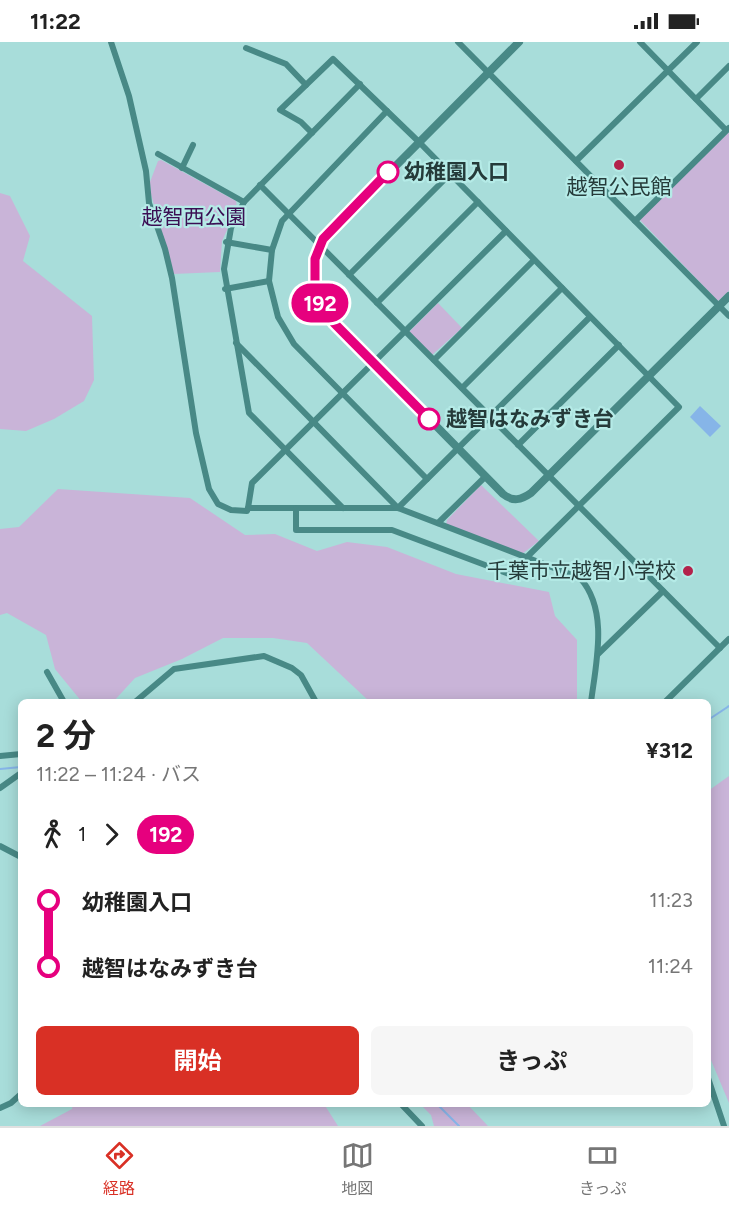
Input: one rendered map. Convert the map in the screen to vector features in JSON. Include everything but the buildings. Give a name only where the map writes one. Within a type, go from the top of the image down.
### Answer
[{"type":"street","points":[[111,42],[129,96],[146,171],[149,202],[172,278],[196,433],[209,489],[218,504],[231,510],[247,511],[248,508],[398,508],[574,575],[586,585],[595,601],[598,654],[591,699]]},
{"type":"street","points":[[458,42],[729,316]]},
{"type":"street","points":[[519,42],[330,230],[320,245],[313,273],[320,304],[334,323],[509,498],[520,500],[729,296]]},
{"type":"street","points":[[635,221],[728,129],[640,42]]},
{"type":"street","points":[[576,161],[697,42]]},
{"type":"street","points":[[246,48],[286,64],[306,85]]},
{"type":"street","points":[[296,508],[296,530],[392,530],[517,577],[526,558],[679,406],[419,142],[333,59],[280,110],[301,122],[312,133]]},
{"type":"street","points":[[696,99],[729,66]]},
{"type":"street","points":[[343,508],[249,413],[225,289],[226,242],[244,202],[360,84]]},
{"type":"street","points":[[387,111],[288,212],[272,250],[269,280],[274,305],[286,333],[342,394],[427,479]]},
{"type":"street","points":[[182,168],[193,145]]},
{"type":"street","points":[[158,154],[244,202]]},
{"type":"street","points":[[349,274],[450,174]]},
{"type":"street","points":[[260,184],[720,648]]},
{"type":"street","points":[[377,303],[478,202]]},
{"type":"street","points":[[248,508],[252,483],[506,231]]},
{"type":"street","points":[[226,242],[272,250]]},
{"type":"street","points":[[434,360],[534,260]]},
{"type":"street","points":[[225,289],[269,280]]},
{"type":"street","points":[[462,388],[562,288]]},
{"type":"street","points":[[398,508],[590,316]]},
{"type":"street","points":[[236,342],[398,508]]},
{"type":"street","points":[[518,445],[619,345]]},
{"type":"street","points":[[438,524],[486,476]]},
{"type":"street","points":[[598,654],[663,591]]},
{"type":"street","points":[[668,699],[729,639]]},
{"type":"street","points":[[139,699],[174,669],[264,656],[301,675],[314,699]]},
{"type":"street","points":[[46,672],[62,699]]},
{"type":"street","points":[[0,756],[18,754]]},
{"type":"street","points":[[0,788],[18,775]]},
{"type":"street","points":[[0,846],[18,855]]},
{"type":"street","points":[[711,1087],[724,1126]]},
{"type":"street","points":[[0,1108],[18,1097]]},
{"type":"street","points":[[404,1107],[422,1126]]},
{"type":"green space","points":[[729,132],[729,291],[718,301],[639,219]]},
{"type":"green space","name":"越智西公園","points":[[161,160],[236,201],[237,208],[222,241],[220,272],[173,274],[151,194],[150,182],[158,161]]},
{"type":"green space","points":[[0,193],[10,196],[30,236],[23,261],[92,316],[94,380],[84,401],[54,419],[26,431],[0,429]]},
{"type":"green space","points":[[438,303],[462,328],[432,355],[409,332]]},
{"type":"green space","points":[[481,485],[539,541],[522,554],[446,525],[447,520]]},
{"type":"green space","points":[[58,489],[190,498],[245,535],[275,534],[317,551],[347,542],[387,547],[456,574],[549,592],[555,616],[577,640],[577,699],[367,699],[307,643],[273,638],[223,638],[182,659],[135,678],[116,699],[80,699],[55,669],[46,635],[7,613],[0,615],[0,529],[19,527]]},
{"type":"green space","points":[[729,776],[729,1103],[711,1060],[711,789]]},
{"type":"green space","points":[[72,1107],[326,1107],[338,1126],[40,1126]]},
{"type":"green space","points":[[423,1107],[470,1107],[488,1126],[434,1126],[431,1115]]},
{"type":"water","points":[[700,406],[721,426],[710,437],[690,417]]},
{"type":"waterway","points":[[711,718],[729,706]]},
{"type":"waterway","points":[[0,769],[18,767]]},
{"type":"waterway","points":[[440,1107],[459,1126]]},
{"type":"bus line","name":"192","points":[[388,172],[323,239],[315,259],[313,273],[315,287],[326,314],[429,419]]},
{"type":"place","name":"越智公民館","points":[[619,165]]},
{"type":"place","name":"幼稚園入口","points":[[388,172]]},
{"type":"place","name":"越智はなみずき台","points":[[429,419]]},
{"type":"place","name":"千葉市立越智小学校","points":[[688,571]]}]
